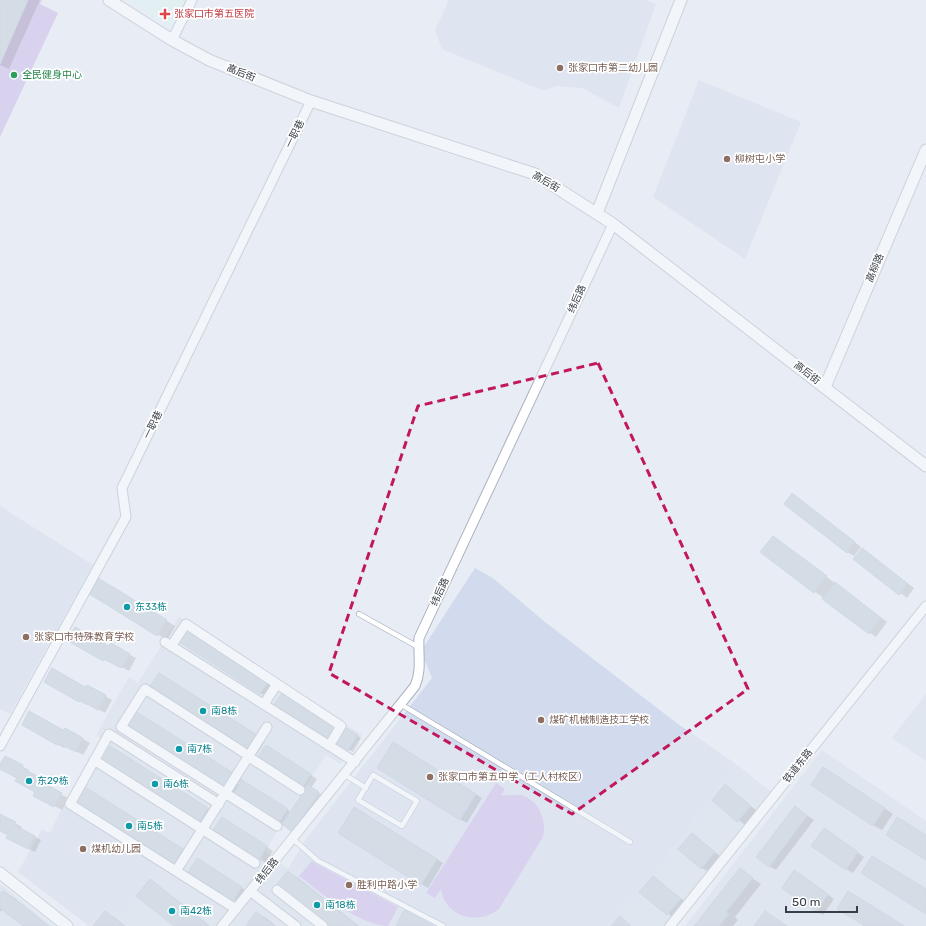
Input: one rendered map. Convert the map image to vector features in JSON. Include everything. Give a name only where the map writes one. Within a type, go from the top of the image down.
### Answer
[{"type":"street","name":"高后街","points":[[109,0],[172,40],[210,60],[311,102],[535,174],[613,224],[926,466]]},
{"type":"street","points":[[172,40],[192,0]]},
{"type":"street","points":[[597,213],[681,0]]},
{"type":"street","name":"一职巷","points":[[0,746],[126,517],[122,488],[311,102]]},
{"type":"street","name":"高柳路","points":[[824,386],[926,150]]},
{"type":"street","name":"纬后路","points":[[222,926],[402,705],[415,686],[419,677],[420,666],[418,647],[419,638],[613,224]]},
{"type":"street","name":"铁道东路","points":[[670,926],[926,606]]},
{"type":"street","points":[[330,746],[342,726],[186,624],[168,644],[355,762]]},
{"type":"street","points":[[264,704],[278,684]]},
{"type":"street","points":[[277,826],[121,727],[145,689],[300,790]]},
{"type":"street","points":[[176,871],[219,804],[246,754],[267,727]]},
{"type":"street","points":[[219,804],[109,734],[70,804],[236,909]]},
{"type":"street","points":[[94,760],[255,863]]},
{"type":"street","points":[[0,873],[67,926]]},
{"type":"street","points":[[277,890],[310,922],[323,926]]},
{"type":"street","points":[[250,891],[296,926]]},
{"type":"lane","points":[[359,614],[418,647]]},
{"type":"lane","points":[[402,705],[630,842]]},
{"type":"lane","points":[[345,775],[366,788]]},
{"type":"lane","points":[[373,775],[417,801],[402,826],[358,800],[366,788],[373,775]]},
{"type":"lane","points":[[293,839],[318,861],[443,926]]},
{"type":"highlighted area","points":[[598,363],[748,689],[572,814],[329,673],[418,406]]},
{"type":"shaded area","name":"全民健身中心","points":[[0,0],[42,0],[40,4],[58,13],[0,137]]},
{"type":"shaded area","name":"张家口市第五医院","points":[[127,0],[186,0],[173,28]]},
{"type":"shaded area","name":"张家口市第二幼儿园","points":[[449,0],[645,0],[656,4],[619,108],[582,88],[556,86],[544,91],[442,49],[435,30]]},
{"type":"shaded area","name":"柳树屯小学","points":[[699,80],[801,122],[745,259],[653,197]]},
{"type":"shaded area","name":"张家口市特殊教育学校","points":[[0,506],[93,565],[10,714],[0,709]]},
{"type":"shaded area","points":[[475,568],[493,578],[545,622],[678,724],[736,764],[656,869],[605,926],[371,926],[333,905],[288,869],[306,839],[432,678],[421,651]]},
{"type":"shaded area","points":[[179,617],[362,735],[340,764],[326,755],[281,824],[266,851],[333,905],[371,926],[87,926],[107,904],[120,914],[64,804],[101,738],[96,735],[129,677],[138,683]]},
{"type":"shaded area","points":[[926,694],[926,761],[892,738]]},
{"type":"shaded area","points":[[822,750],[926,821],[926,926],[685,926]]},
{"type":"shaded area","points":[[736,764],[771,792],[664,926],[605,926],[656,869]]},
{"type":"shaded area","points":[[496,783],[505,789],[501,795],[520,795],[527,797],[537,806],[544,824],[543,837],[499,909],[482,917],[472,918],[456,912],[449,906],[444,899],[441,889],[435,898],[426,893]]},
{"type":"shaded area","name":"煤机幼儿园","points":[[64,804],[159,865],[120,914],[107,904],[88,925],[18,872],[42,829],[50,833]]},
{"type":"shaded area","points":[[312,861],[398,907],[388,926],[377,925],[354,915],[299,876]]},
{"type":"shaded area","points":[[0,884],[54,926],[0,926]]},
{"type":"building","points":[[0,0],[28,0],[0,64]]},
{"type":"building","points":[[792,493],[855,542],[847,553],[784,504]]},
{"type":"building","points":[[773,536],[827,576],[814,593],[760,552]]},
{"type":"building","points":[[862,548],[908,584],[899,595],[853,559]]},
{"type":"building","name":"东33栋","points":[[98,578],[167,620],[157,636],[88,593]]},
{"type":"building","points":[[835,582],[881,618],[869,634],[822,599]]},
{"type":"building","points":[[187,626],[270,679],[260,694],[178,641]]},
{"type":"building","points":[[75,627],[109,646],[111,643],[130,654],[121,668],[104,659],[103,661],[68,641]]},
{"type":"building","points":[[52,668],[85,687],[87,685],[106,695],[98,710],[80,700],[79,702],[44,682]]},
{"type":"building","name":"南8栋","points":[[159,673],[257,735],[247,750],[149,688]]},
{"type":"building","points":[[282,693],[338,728],[331,741],[274,705]]},
{"type":"building","points":[[29,711],[63,730],[65,728],[83,738],[76,752],[58,743],[57,745],[22,725]]},
{"type":"building","name":"南7栋","points":[[135,711],[233,773],[224,788],[126,726]]},
{"type":"building","points":[[343,726],[358,735],[348,750],[334,741]]},
{"type":"building","points":[[393,742],[476,794],[460,820],[377,768]]},
{"type":"building","points":[[266,745],[311,774],[302,788],[257,758]]},
{"type":"building","name":"南6栋","points":[[110,746],[208,808],[199,823],[101,761]]},
{"type":"building","name":"东29栋","points":[[5,756],[23,765],[22,768],[43,779],[41,782],[62,793],[54,807],[33,796],[35,792],[15,781],[17,778],[0,769],[0,764]]},
{"type":"building","points":[[823,767],[885,808],[873,826],[811,785]]},
{"type":"building","points":[[242,780],[288,809],[279,822],[234,793]]},
{"type":"building","points":[[725,784],[751,806],[737,822],[712,800]]},
{"type":"building","points":[[308,785],[319,792],[292,832],[282,824]]},
{"type":"building","name":"南5栋","points":[[85,787],[183,849],[174,864],[76,802]]},
{"type":"building","points":[[795,806],[807,816],[769,867],[756,857]]},
{"type":"building","points":[[354,807],[437,859],[421,885],[338,833]]},
{"type":"building","points":[[0,814],[16,822],[14,825],[35,836],[28,849],[6,838],[8,835],[0,831]]},
{"type":"building","points":[[222,817],[267,846],[259,860],[213,830]]},
{"type":"building","points":[[897,817],[926,835],[926,860],[886,835]]},
{"type":"building","points":[[824,828],[858,852],[846,870],[811,846]]},
{"type":"building","points":[[692,833],[715,852],[701,869],[678,849]]},
{"type":"building","points":[[872,856],[926,889],[926,914],[861,873]]},
{"type":"building","points":[[197,858],[242,887],[233,901],[188,872]]},
{"type":"building","points":[[740,868],[753,878],[726,912],[729,914],[719,926],[694,926]]},
{"type":"building","points":[[794,870],[828,894],[816,912],[782,888]]},
{"type":"building","name":"南18栋","points":[[288,871],[358,926],[330,926],[277,884]]},
{"type":"building","points":[[653,876],[681,899],[667,915],[639,892]]},
{"type":"building","name":"南42栋","points":[[150,879],[209,926],[174,926],[136,896]]},
{"type":"building","points":[[4,891],[48,926],[23,926],[0,908],[0,893]]},
{"type":"building","points":[[848,891],[904,926],[865,926],[837,909]]},
{"type":"building","points":[[404,910],[434,926],[396,926]]},
{"type":"building","points":[[105,911],[124,926],[93,926]]},
{"type":"building","points":[[765,911],[787,926],[754,926]]},
{"type":"building","points":[[256,912],[275,926],[246,926]]},
{"type":"building","points":[[620,916],[631,926],[611,926]]},
{"type":"place","name":"张家口市第五医院","points":[[165,14]]},
{"type":"place","name":"张家口市第二幼儿园","points":[[560,68]]},
{"type":"place","name":"全民健身中心","points":[[14,75]]},
{"type":"place","name":"柳树屯小学","points":[[727,159]]},
{"type":"place","name":"东33栋","points":[[127,607]]},
{"type":"place","name":"张家口市特殊教育学校","points":[[26,637]]},
{"type":"place","name":"南8栋","points":[[203,711]]},
{"type":"place","name":"煤矿机械制造技工学校","points":[[541,720]]},
{"type":"place","name":"南7栋","points":[[179,749]]},
{"type":"place","name":"张家口市第五中学（工人村校区）","points":[[430,777]]},
{"type":"place","name":"东29栋","points":[[29,781]]},
{"type":"place","name":"南6栋","points":[[155,784]]},
{"type":"place","name":"南5栋","points":[[129,826]]},
{"type":"place","name":"煤机幼儿园","points":[[83,849]]},
{"type":"place","name":"胜利中路小学","points":[[349,885]]},
{"type":"place","name":"南18栋","points":[[317,905]]},
{"type":"place","name":"南42栋","points":[[172,911]]}]
